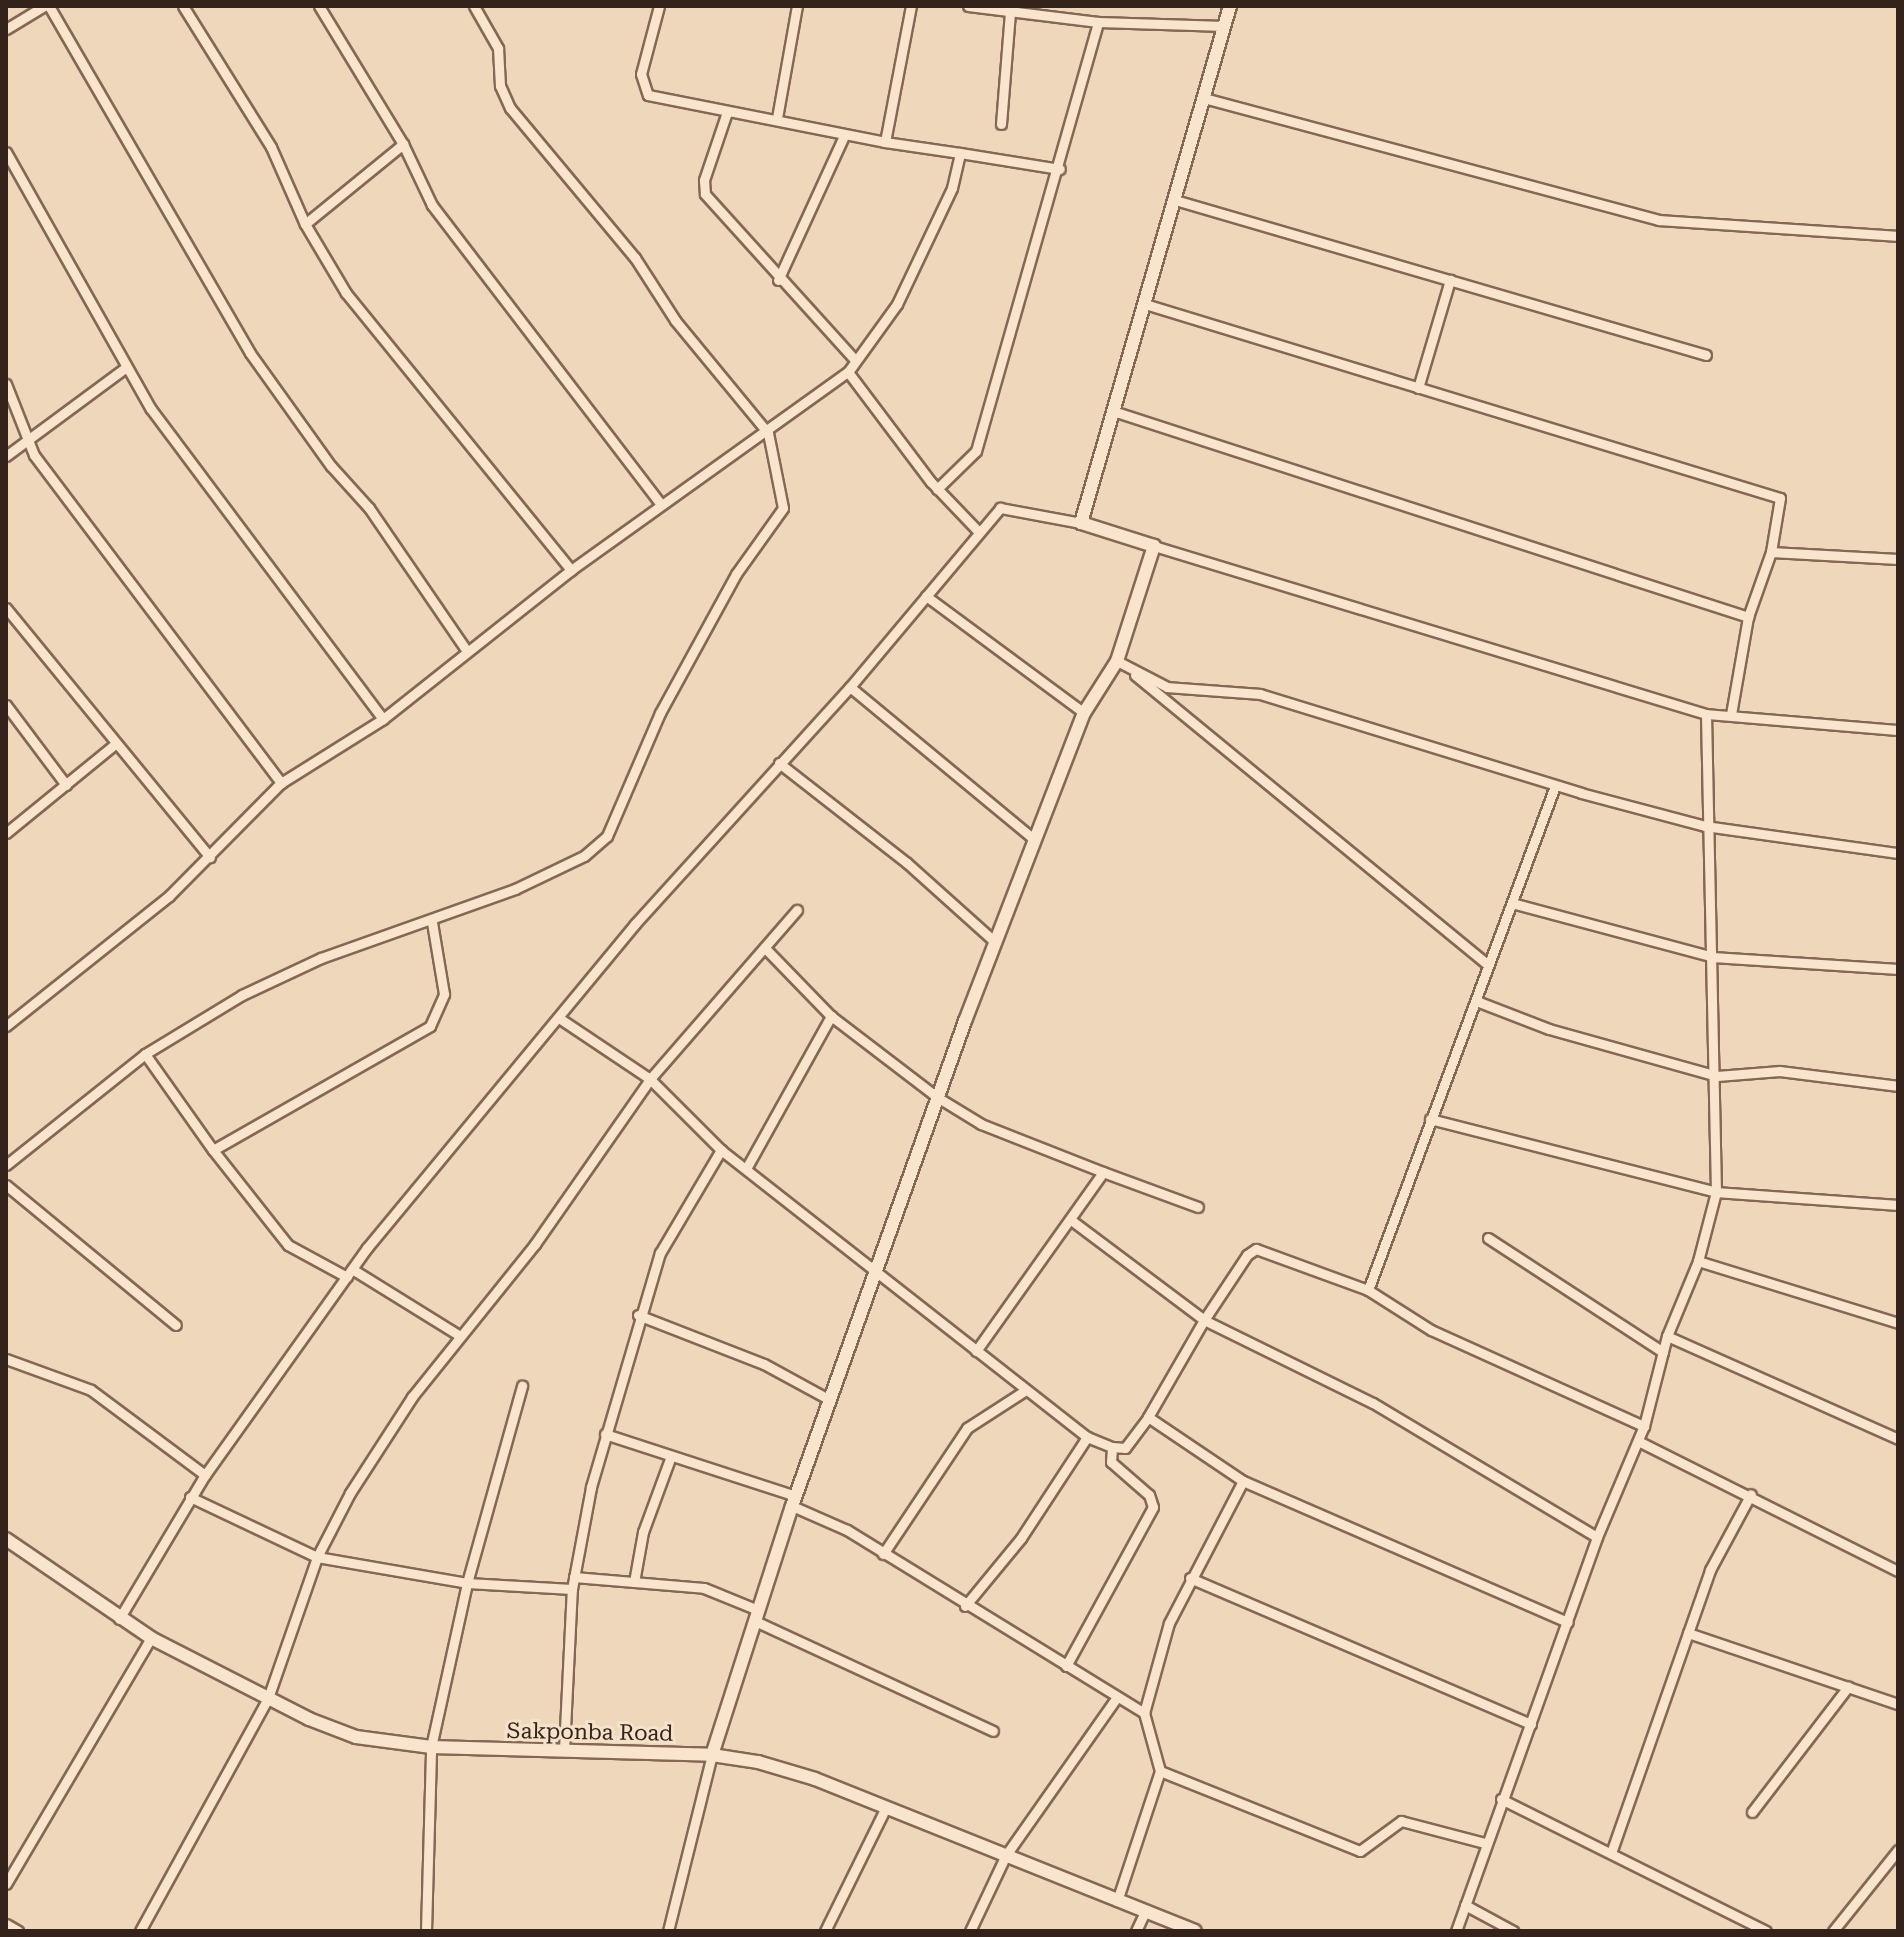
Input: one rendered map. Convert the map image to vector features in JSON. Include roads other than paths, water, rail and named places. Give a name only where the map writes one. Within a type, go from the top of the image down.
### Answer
[{"type":"street","points":[[6,29],[46,6],[250,353],[331,466],[369,508],[467,651]]},
{"type":"street","points":[[183,6],[271,147],[305,224],[346,293],[571,570]]},
{"type":"street","points":[[319,6],[403,144],[432,205],[661,504]]},
{"type":"street","points":[[6,1165],[145,1054],[231,1001],[321,958],[432,922],[584,856],[607,836],[660,713],[736,574],[783,508],[768,433],[675,320],[635,258],[510,108],[500,86],[498,48],[474,6]]},
{"type":"street","points":[[659,6],[641,74],[643,90],[727,112],[777,118],[844,136],[1060,169]]},
{"type":"street","points":[[777,118],[797,6]]},
{"type":"street","points":[[885,142],[911,6]]},
{"type":"street","points":[[968,6],[1098,22],[1225,26]]},
{"type":"street","points":[[1081,523],[1230,6]]},
{"type":"street","points":[[1001,124],[1010,11]]},
{"type":"street","points":[[937,489],[976,451],[1060,169],[1098,22]]},
{"type":"street","points":[[1204,98],[1659,220],[1898,236]]},
{"type":"street","points":[[727,112],[704,180],[705,194],[778,280],[855,360]]},
{"type":"street","points":[[778,280],[844,136]]},
{"type":"street","points":[[305,224],[403,144]]},
{"type":"street","points":[[6,152],[125,368],[383,719]]},
{"type":"street","points":[[6,1026],[169,896],[281,783],[383,719],[571,570],[661,504],[768,433],[848,372],[897,304],[952,188],[960,153]]},
{"type":"street","points":[[1175,200],[1706,355]]},
{"type":"street","points":[[1418,388],[1450,280]]},
{"type":"street","points":[[1145,304],[1780,498],[1771,552],[1748,617],[1731,714]]},
{"type":"street","points":[[6,456],[125,368]]},
{"type":"street","points":[[848,372],[937,489],[979,532]]},
{"type":"street","points":[[6,384],[28,441],[281,783]]},
{"type":"street","points":[[1113,411],[1748,617]]},
{"type":"street","points":[[119,1619],[190,1497],[349,1273],[559,1018],[779,763],[850,687],[1000,508],[1081,523],[1706,714],[1898,730]]},
{"type":"street","points":[[668,1931],[712,1755],[794,1501],[994,941],[1084,713],[1117,661],[1154,546]]},
{"type":"street","points":[[1771,552],[1898,559]]},
{"type":"street","points":[[926,596],[1084,713]]},
{"type":"street","points":[[6,608],[210,857]]},
{"type":"street","points":[[1117,661],[1167,687],[1260,694],[1555,786],[1705,826],[1898,853]]},
{"type":"street","points":[[1117,661],[1488,965]]},
{"type":"street","points":[[850,687],[1034,839]]},
{"type":"street","points":[[6,705],[66,785]]},
{"type":"street","points":[[1456,1931],[1484,1843],[1531,1724],[1597,1537],[1644,1426],[1667,1336],[1698,1261],[1716,1192],[1717,1076],[1705,826],[1706,714]]},
{"type":"street","points":[[6,833],[115,744]]},
{"type":"street","points":[[779,763],[907,863],[994,941]]},
{"type":"street","points":[[1368,1290],[1430,1119],[1479,1002],[1488,965],[1555,786]]},
{"type":"street","points":[[1512,903],[1713,957],[1898,969]]},
{"type":"street","points":[[140,1931],[268,1698],[317,1557],[350,1493],[412,1397],[535,1244],[650,1079],[797,910]]},
{"type":"street","points":[[213,1150],[430,1026],[444,994],[432,922]]},
{"type":"street","points":[[766,949],[831,1016],[937,1097],[981,1124],[1198,1207]]},
{"type":"street","points":[[1479,1002],[1549,1029],[1717,1076],[1780,1071],[1898,1086]]},
{"type":"street","points":[[747,1167],[831,1016]]},
{"type":"street","points":[[559,1018],[650,1079],[721,1150],[747,1167],[1026,1390],[1087,1437],[1112,1447],[1125,1448],[1148,1417],[1204,1320],[1247,1255],[1256,1249],[1368,1290],[1431,1330],[1644,1426]]},
{"type":"street","points":[[145,1054],[278,1235],[460,1336]]},
{"type":"street","points":[[1430,1119],[1716,1192],[1898,1205]]},
{"type":"street","points":[[564,1750],[572,1589],[605,1434],[638,1315],[660,1253],[721,1150]]},
{"type":"street","points":[[976,1351],[1103,1172]]},
{"type":"street","points":[[6,1185],[176,1325]]},
{"type":"street","points":[[1071,1220],[1204,1320],[1373,1403],[1597,1537]]},
{"type":"street","points":[[1488,1238],[1663,1352]]},
{"type":"street","points":[[1698,1261],[1898,1323]]},
{"type":"street","points":[[638,1315],[764,1364],[830,1400]]},
{"type":"street","points":[[1667,1336],[1898,1439]]},
{"type":"street","points":[[6,1359],[91,1390],[205,1475]]},
{"type":"street","points":[[426,1931],[431,1747],[467,1583],[522,1386]]},
{"type":"street","points":[[883,1554],[967,1428],[1026,1390]]},
{"type":"street","points":[[1148,1417],[1243,1481],[1568,1622]]},
{"type":"street","points":[[605,1434],[794,1501],[1144,1713]]},
{"type":"street","points":[[965,1606],[1021,1538],[1087,1437]]},
{"type":"street","points":[[1638,1441],[1751,1494],[1898,1571]]},
{"type":"street","points":[[1066,1666],[1153,1507],[1149,1495],[1111,1462],[1112,1447]]},
{"type":"street","points":[[634,1582],[643,1532],[671,1456]]},
{"type":"street","points":[[1117,1901],[1160,1771],[1144,1713],[1169,1623],[1243,1481]]},
{"type":"street","points":[[1611,1853],[1710,1570],[1751,1494]]},
{"type":"street","points":[[190,1497],[317,1557],[467,1583],[572,1589]]},
{"type":"street","name":"Sakponba Road","points":[[6,1539],[151,1638],[268,1698],[356,1737],[431,1747],[712,1755],[815,1779],[1195,1931]]},
{"type":"street","points":[[574,1577],[704,1588],[993,1731]]},
{"type":"street","points":[[1190,1578],[1531,1724]]},
{"type":"street","points":[[1688,1633],[1898,1704]]},
{"type":"street","points":[[6,1884],[151,1638]]},
{"type":"street","points":[[1832,1682],[1837,1701]]},
{"type":"street","points":[[1752,1812],[1848,1687]]},
{"type":"street","points":[[970,1931],[1006,1855],[1117,1697]]},
{"type":"street","points":[[1160,1771],[1360,1851],[1401,1821],[1484,1843]]},
{"type":"street","points":[[1501,1799],[1766,1931]]},
{"type":"street","points":[[825,1931],[886,1807]]},
{"type":"street","points":[[1833,1931],[1898,1850]]},
{"type":"street","points":[[1465,1905],[1513,1931]]},
{"type":"street","points":[[1136,1931],[1145,1912]]},
{"type":"street","points":[[6,1924],[18,1931]]}]
